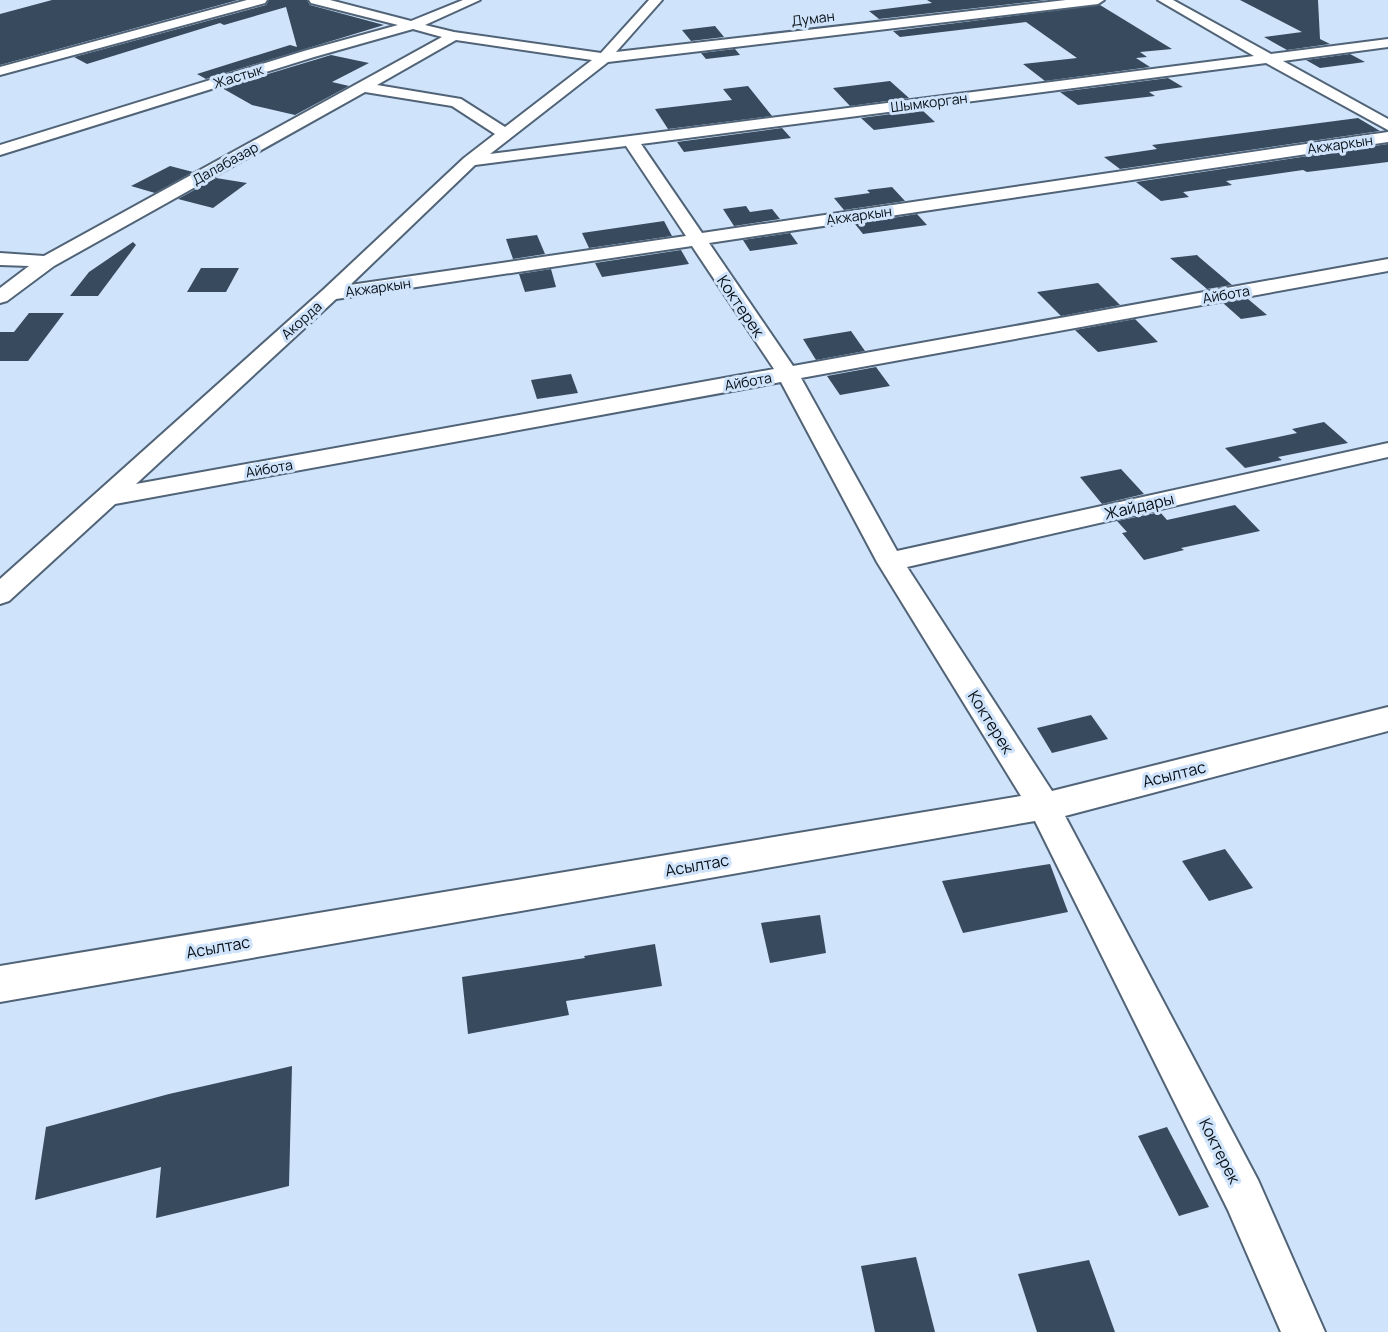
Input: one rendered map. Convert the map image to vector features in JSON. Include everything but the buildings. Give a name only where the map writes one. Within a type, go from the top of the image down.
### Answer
[{"type":"street","points":[[0,71],[261,0]]},
{"type":"street","name":"Думан","points":[[315,0],[453,36],[604,58],[1098,0]]},
{"type":"street","name":"Жастык","points":[[0,150],[309,54],[410,26],[474,0]]},
{"type":"street","name":"Акорда","points":[[0,594],[330,294],[470,161],[604,58],[656,0]]},
{"type":"street","points":[[1164,0],[1388,125]]},
{"type":"street","name":"Далабазар","points":[[0,297],[47,262],[453,36]]},
{"type":"street","name":"Шымкорган","points":[[470,161],[1388,43]]},
{"type":"street","points":[[363,87],[456,102],[514,145],[539,152]]},
{"type":"street","name":"Акжаркын","points":[[330,294],[1388,136]]},
{"type":"street","name":"Коктерек","points":[[630,140],[788,374],[890,562],[1044,806],[1243,1195],[1304,1332]]},
{"type":"street","points":[[0,259],[47,262]]},
{"type":"street","name":"Айбота","points":[[107,497],[1388,265]]},
{"type":"street","name":"Жайдары","points":[[890,562],[1388,450]]},
{"type":"street","name":"Асылтас","points":[[0,984],[1072,801],[1388,719]]}]
